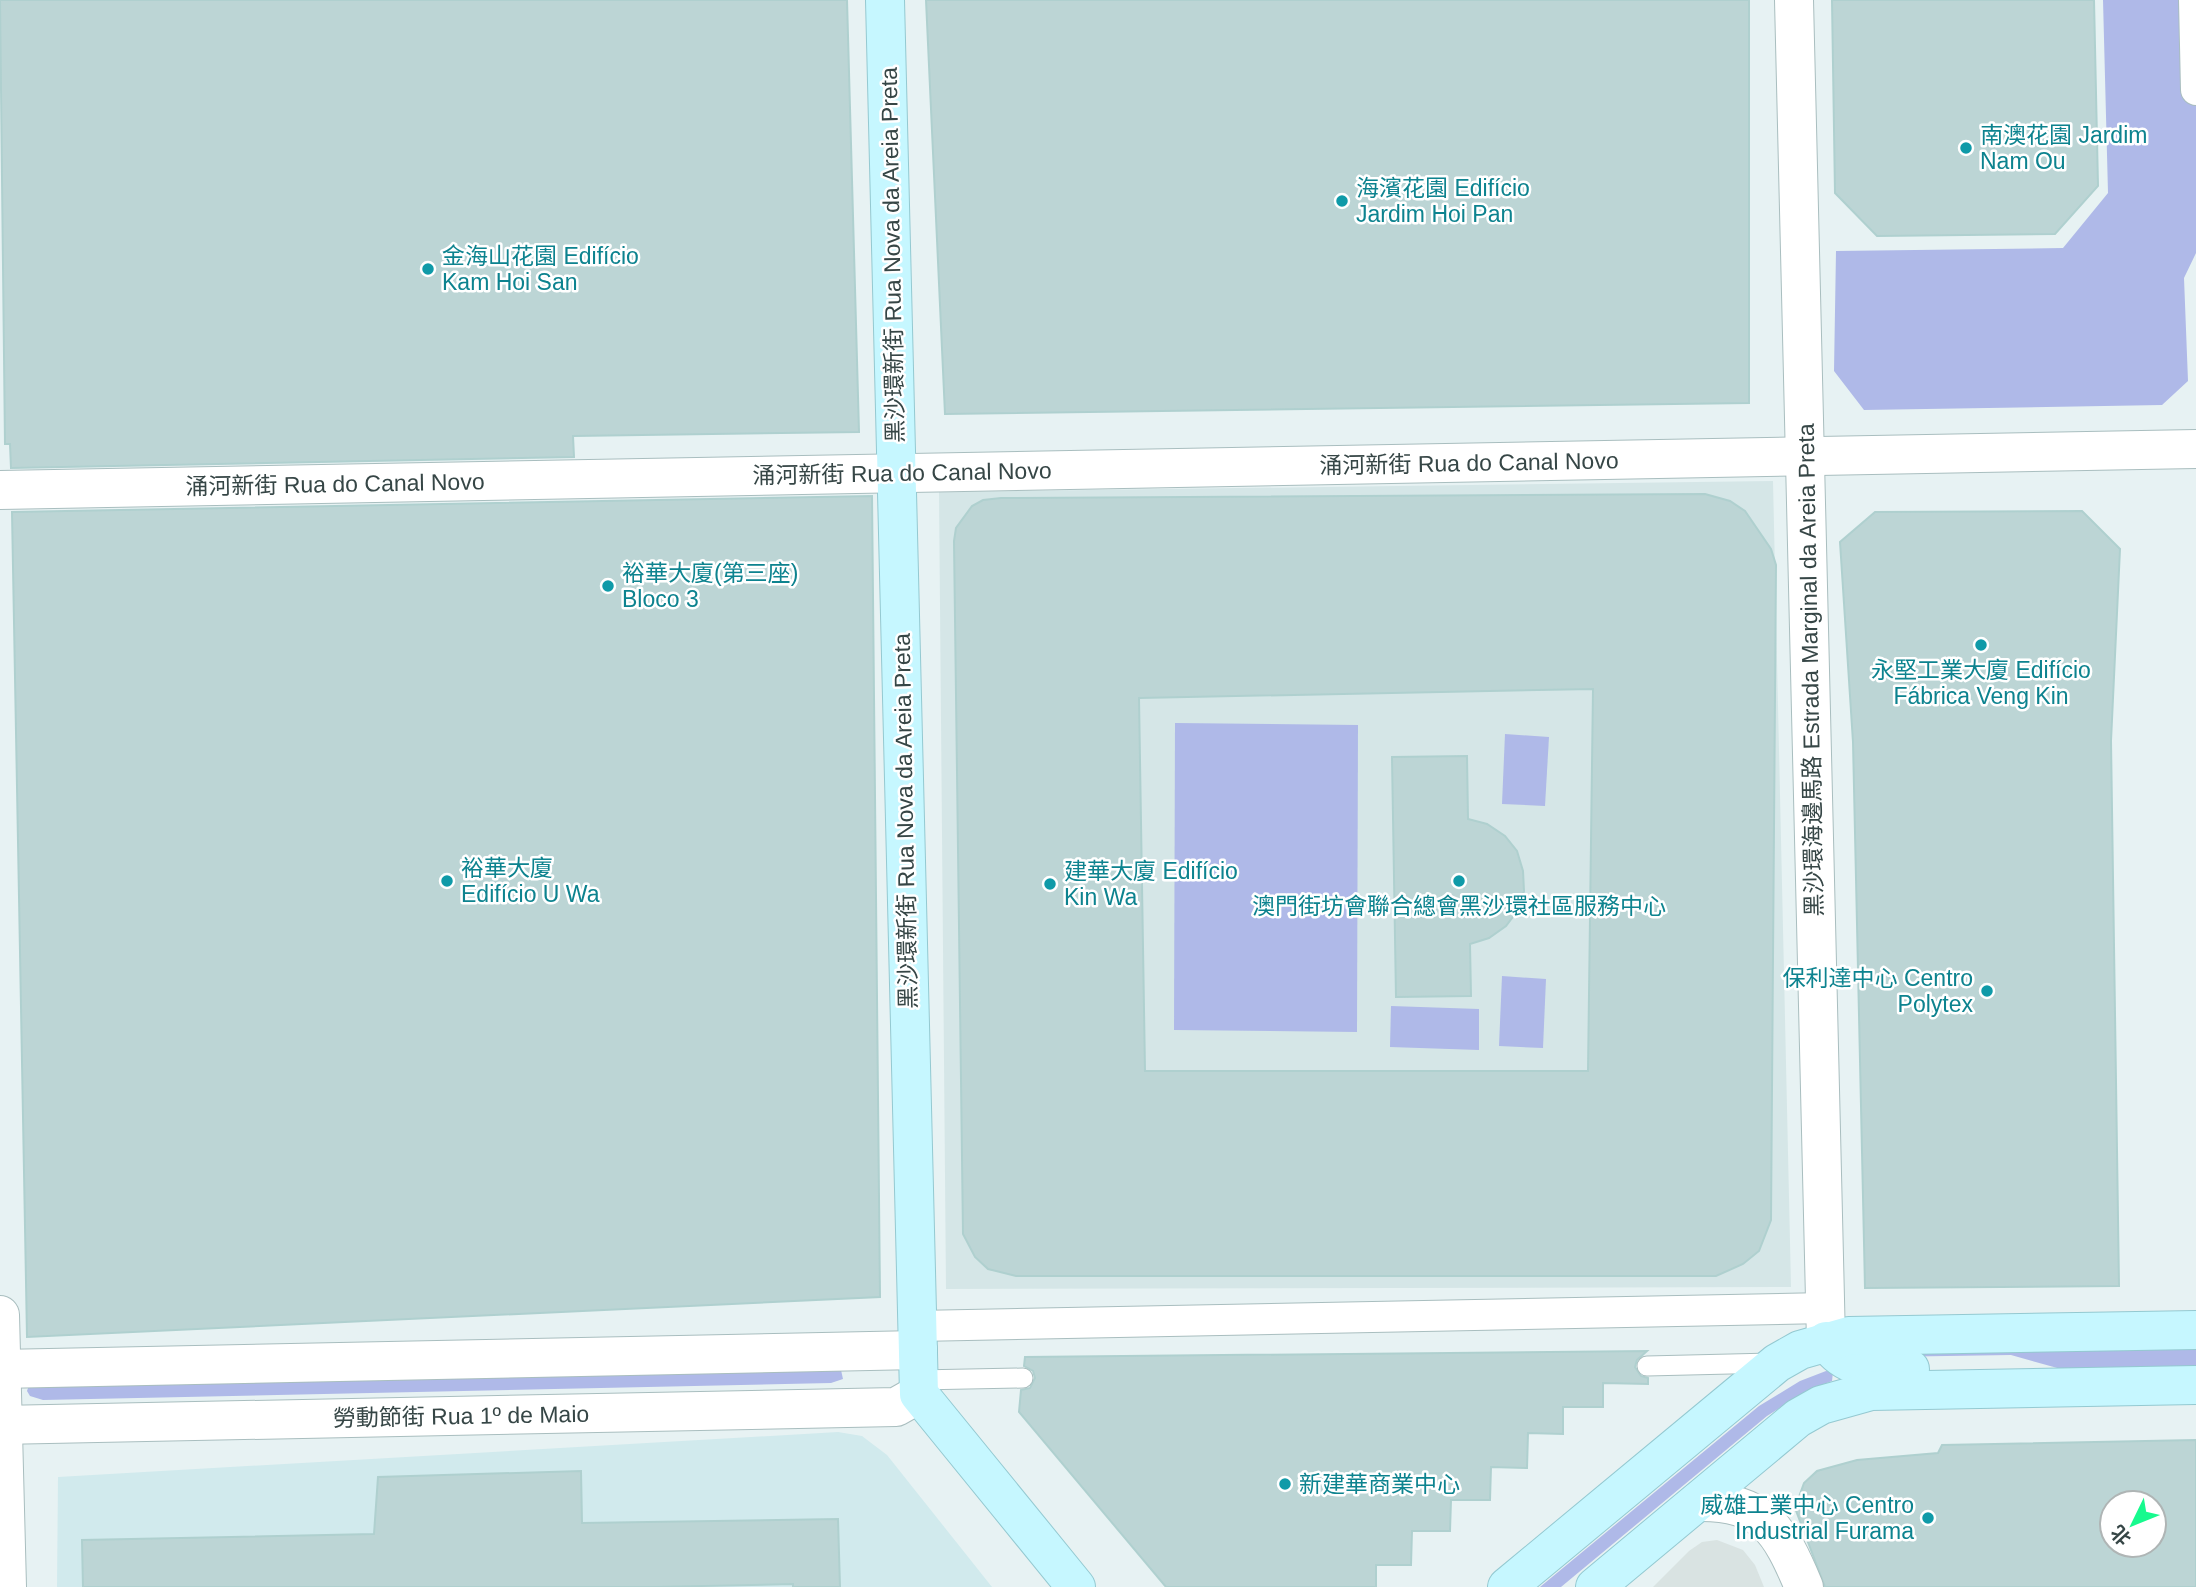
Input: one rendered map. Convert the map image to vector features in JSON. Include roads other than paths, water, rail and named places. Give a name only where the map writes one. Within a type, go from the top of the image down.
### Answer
[{"type":"main road","name":"黑沙環新街 Rua Nova da Areia Preta","points":[[886,0],[918,1363]]},
{"type":"main road","points":[[1826,1324],[1849,1336],[2196,1330]]},
{"type":"main road","points":[[1507,1587],[1826,1324]]},
{"type":"main road","points":[[1826,1324],[1834,1352],[1849,1364],[1868,1369],[1988,1371],[2068,1387]]},
{"type":"main road","points":[[918,1363],[1076,1587]]},
{"type":"main road","points":[[1595,1587],[1798,1418],[1846,1396],[1871,1391],[2196,1385]]},
{"type":"street","name":"黑沙環海邊馬路 Estrada Marginal da Areia Preta","points":[[1794,0],[1826,1324]]},
{"type":"street","points":[[2194,0],[2196,90]]},
{"type":"street","name":"涌河新街 Rua do Canal Novo","points":[[0,490],[2196,449]]},
{"type":"street","points":[[0,1315],[7,1587]]},
{"type":"street","points":[[1,1369],[918,1363],[1826,1324]]},
{"type":"street","name":"勞動節街 Rua 1º de Maio","points":[[1,1425],[896,1407],[918,1363]]},
{"type":"street","points":[[1698,1502],[1726,1501],[1753,1511],[1774,1529],[1791,1556],[1804,1587]]},
{"type":"lane","points":[[918,1363],[1023,1378]]},
{"type":"lane","points":[[1647,1366],[1777,1363]]},
{"type":"place","name":"南澳花園 Jardim Nam Ou","points":[[1966,148]]},
{"type":"place","name":"海濱花園 Edifício Jardim Hoi Pan","points":[[1342,201]]},
{"type":"place","name":"金海山花園 Edifício Kam Hoi San","points":[[428,269]]},
{"type":"place","name":"裕華大廈(第三座) Bloco 3","points":[[608,586]]},
{"type":"place","name":"永堅工業大廈 Edifício Fábrica Veng Kin","points":[[1981,645]]},
{"type":"place","name":"裕華大廈 Edifício U Wa","points":[[447,881]]},
{"type":"place","name":"澳門街坊會聯合總會黑沙環社區服務中心","points":[[1459,881]]},
{"type":"place","name":"建華大廈 Edifício Kin Wa","points":[[1050,884]]},
{"type":"place","name":"保利達中心 Centro Polytex","points":[[1987,991]]},
{"type":"place","name":"新建華商業中心","points":[[1285,1484]]},
{"type":"place","name":"威雄工業中心 Centro Industrial Furama","points":[[1928,1518]]}]
